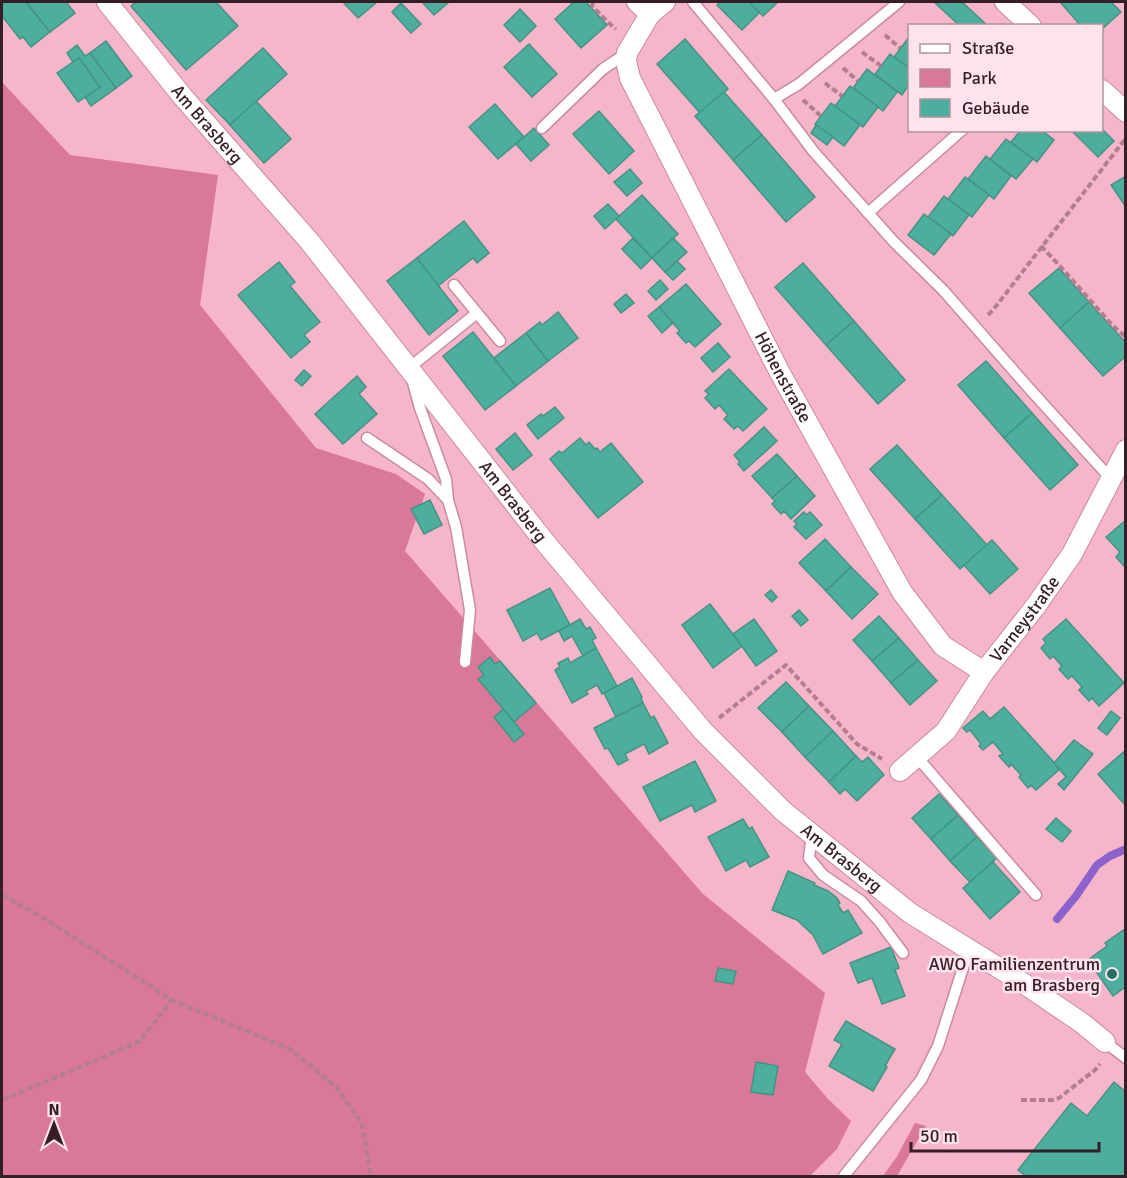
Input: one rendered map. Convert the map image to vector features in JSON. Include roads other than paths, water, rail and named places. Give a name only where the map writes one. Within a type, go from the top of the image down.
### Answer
[{"type":"street","name":"Am Brasberg","points":[[107,2],[183,97],[310,243],[544,541],[703,731],[783,811],[910,913],[1082,1023],[1105,1042]]},
{"type":"street","points":[[1005,2],[1029,24]]},
{"type":"street","points":[[631,47],[651,6]]},
{"type":"street","name":"Höhenstraße","points":[[631,47],[626,61],[630,78],[779,371],[902,592],[943,646],[984,672]]},
{"type":"street","points":[[1103,92],[1125,112]]},
{"type":"street","name":"Varneystraße","points":[[900,771],[946,731],[984,672],[1035,607],[1072,554],[1117,480],[1125,450]]},
{"type":"lane","points":[[693,2],[774,99],[814,152],[868,213],[1117,480]]},
{"type":"lane","points":[[774,99],[799,84],[899,2]]},
{"type":"lane","points":[[542,128],[603,69],[631,47]]},
{"type":"lane","points":[[868,213],[960,132]]},
{"type":"lane","points":[[454,285],[500,340]]},
{"type":"lane","points":[[465,662],[470,610],[456,527],[448,500],[446,479],[420,408],[409,368],[477,313]]},
{"type":"lane","points":[[367,438],[428,479],[448,500]]},
{"type":"lane","points":[[917,757],[1036,895]]},
{"type":"lane","points":[[812,834],[809,858],[823,875],[861,901],[903,953]]},
{"type":"lane","points":[[844,1176],[921,1080],[938,1047],[969,949]]},
{"type":"lane","points":[[1105,1042],[1125,1058]]},
{"type":"waterway","points":[[1057,919],[1097,865],[1126,849]]},
{"type":"place","name":"AWO Familienzentrum am Brasberg","points":[[1112,974]]}]
